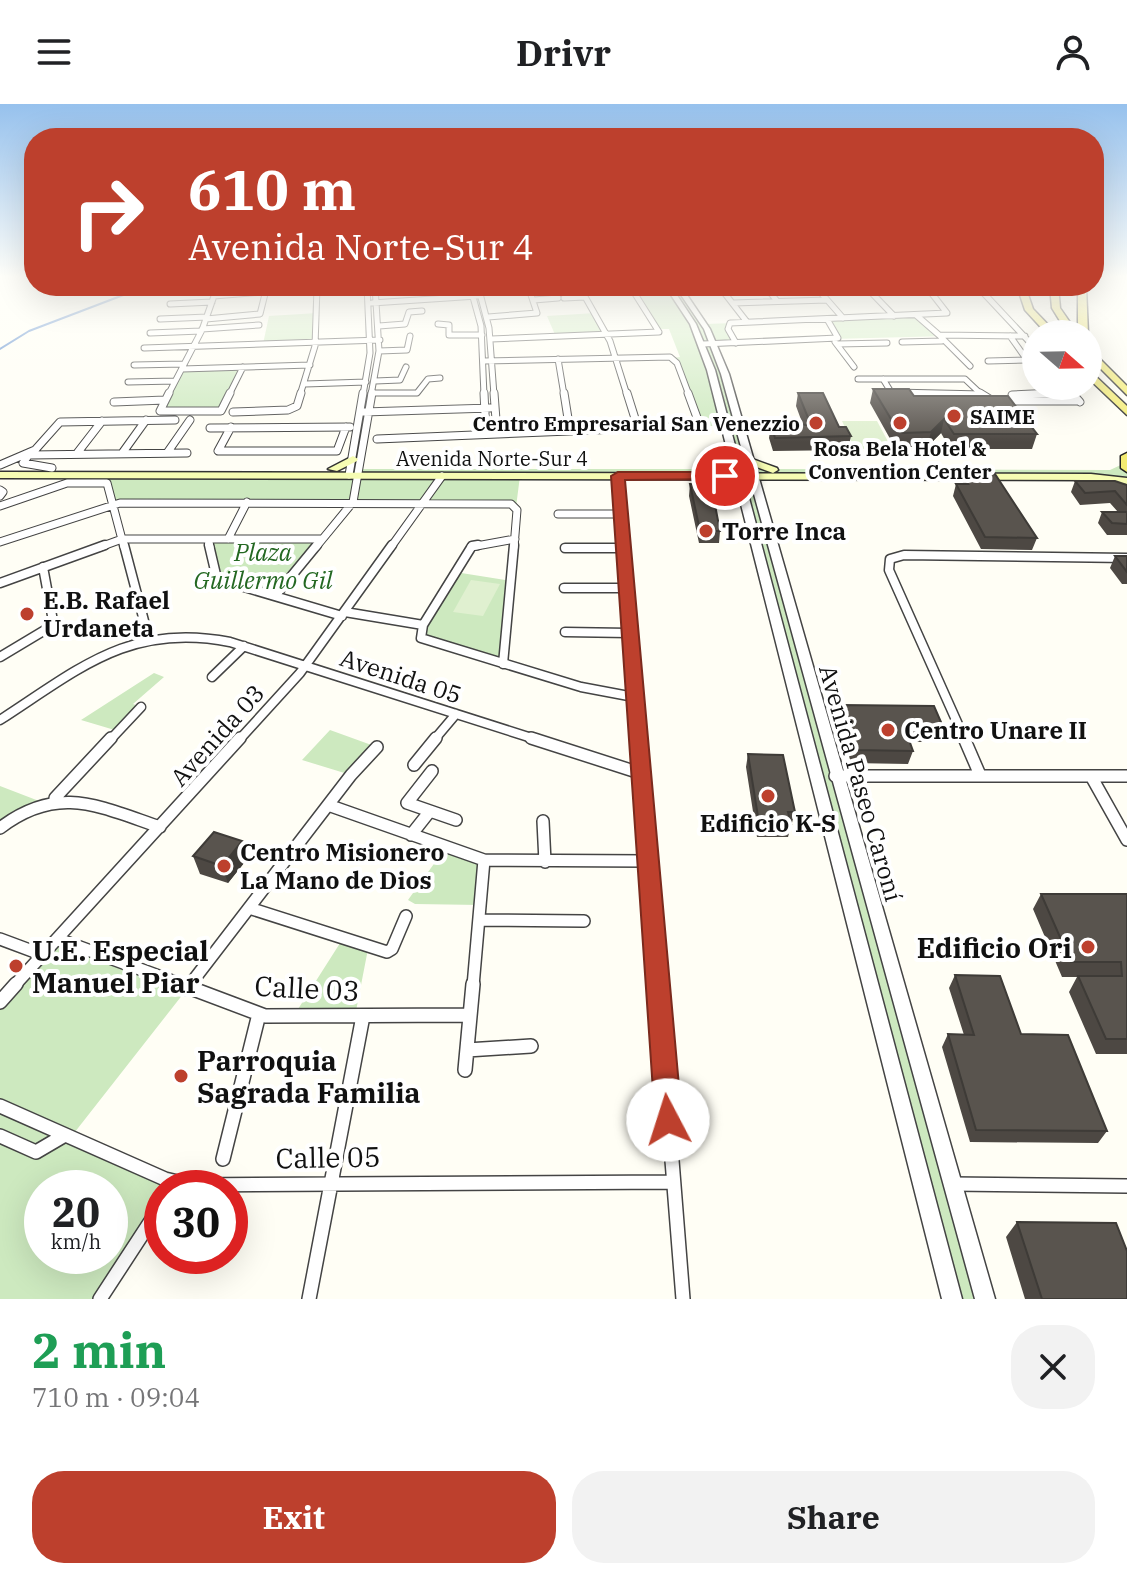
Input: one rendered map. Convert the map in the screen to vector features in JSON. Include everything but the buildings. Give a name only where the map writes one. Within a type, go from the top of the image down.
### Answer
[{"type":"main road","points":[[1102,364],[1127,392]]},
{"type":"main road","points":[[1102,386],[1127,412]]},
{"type":"main road","name":"Avenida Norte-Sur 4","points":[[3,465],[52,468],[356,468],[442,476],[618,476],[744,472],[1102,470],[1116,469],[1126,462]]},
{"type":"main road","name":"Avenida Norte-Sur 4","points":[[0,475],[102,478],[356,468],[1091,477],[1127,481]]},
{"type":"street","points":[[150,333],[189,331]]},
{"type":"street","points":[[202,331],[160,410],[165,414],[221,411],[243,367]]},
{"type":"street","points":[[233,412],[293,409],[305,384],[316,331]]},
{"type":"street","points":[[275,596],[353,502],[358,427],[372,331]]},
{"type":"street","points":[[356,468],[371,410],[379,331]]},
{"type":"street","points":[[450,331],[450,336],[482,335]]},
{"type":"street","points":[[481,331],[486,434]]},
{"type":"street","points":[[490,331],[497,433]]},
{"type":"street","points":[[605,331],[638,428]]},
{"type":"street","points":[[491,339],[653,334],[659,331]]},
{"type":"street","name":"Avenida Paseo Caroní","points":[[699,331],[708,344]]},
{"type":"street","name":"Avenida Paseo Caroní","points":[[701,331],[708,344],[835,776],[985,1299]]},
{"type":"street","points":[[731,331],[736,343]]},
{"type":"street","points":[[835,342],[839,335],[836,331]]},
{"type":"street","points":[[933,331],[970,366]]},
{"type":"street","points":[[379,351],[407,350],[410,336]]},
{"type":"street","points":[[988,361],[1027,360],[1010,336]]},
{"type":"street","points":[[902,342],[1022,336]]},
{"type":"street","points":[[144,348],[380,340]]},
{"type":"street","points":[[835,342],[854,367]]},
{"type":"street","points":[[708,344],[887,343]]},
{"type":"street","points":[[377,439],[695,426],[699,422],[674,359],[663,356],[484,361]]},
{"type":"street","points":[[558,359],[570,431]]},
{"type":"street","points":[[134,365],[310,365]]},
{"type":"street","points":[[375,381],[400,380],[406,367]]},
{"type":"street","points":[[373,393],[417,393],[428,379],[440,378]]},
{"type":"street","points":[[858,379],[965,379],[982,395]]},
{"type":"street","points":[[883,379],[891,392],[898,394],[982,395],[1000,401],[1080,402],[1078,400]]},
{"type":"street","points":[[128,382],[175,381]]},
{"type":"street","points":[[305,384],[366,382]]},
{"type":"street","points":[[1012,395],[1022,395]]},
{"type":"street","points":[[114,402],[165,400]]},
{"type":"street","points":[[361,410],[495,405]]},
{"type":"street","points":[[123,452],[146,420]]},
{"type":"street","points":[[24,458],[60,422],[190,420],[167,453]]},
{"type":"street","points":[[78,452],[102,421]]},
{"type":"street","points":[[231,427],[218,451],[337,451],[346,427]]},
{"type":"street","points":[[210,428],[368,427]]},
{"type":"street","points":[[3,465],[24,458],[78,452],[187,453]]},
{"type":"street","points":[[24,458],[52,468]]},
{"type":"street","name":"Avenida Paseo Caroní","points":[[744,472],[952,1299]]},
{"type":"street","name":"Avenida 03","points":[[0,1002],[305,666],[442,476]]},
{"type":"street","points":[[618,476],[683,1299]]},
{"type":"street","points":[[0,506],[61,486],[102,478],[111,488],[148,636]]},
{"type":"street","points":[[0,490],[3,492],[0,496]]},
{"type":"street","points":[[228,539],[247,502]]},
{"type":"street","points":[[0,542],[113,504],[511,504],[517,510],[503,664]]},
{"type":"street","points":[[558,514],[621,514]]},
{"type":"street","points":[[0,583],[122,539],[322,539]]},
{"type":"street","points":[[208,539],[217,579],[344,614],[423,625]]},
{"type":"street","points":[[515,539],[472,546],[419,636],[592,690],[634,697]]},
{"type":"street","points":[[565,548],[623,548]]},
{"type":"street","points":[[980,775],[889,570],[890,559],[904,555],[1127,558]]},
{"type":"street","points":[[0,657],[45,630],[53,621],[43,567]]},
{"type":"street","points":[[564,588],[626,588]]},
{"type":"street","points":[[565,632],[629,633]]},
{"type":"street","name":"Avenida 05","points":[[0,720],[105,654],[148,636],[192,633],[244,646],[640,773]]},
{"type":"street","points":[[212,677],[244,646]]},
{"type":"street","points":[[50,799],[141,707]]},
{"type":"street","points":[[414,765],[456,714]]},
{"type":"street","points":[[187,989],[328,805],[377,747]]},
{"type":"street","points":[[432,771],[407,803],[456,820]]},
{"type":"street","points":[[835,776],[1127,776]]},
{"type":"street","points":[[1091,776],[1127,840]]},
{"type":"street","points":[[0,828],[25,807],[50,799],[75,801],[160,827]]},
{"type":"street","points":[[328,805],[484,860],[647,861]]},
{"type":"street","points":[[411,835],[430,811]]},
{"type":"street","points":[[543,821],[545,862]]},
{"type":"street","points":[[465,1070],[484,860]]},
{"type":"street","points":[[249,908],[368,949],[387,952],[392,949],[406,916]]},
{"type":"street","points":[[479,920],[584,921]]},
{"type":"street","points":[[0,939],[43,955]]},
{"type":"street","name":"Calle 03","points":[[58,939],[259,1014],[469,1015]]},
{"type":"street","points":[[223,1159],[259,1014]]},
{"type":"street","points":[[309,1299],[363,1016]]},
{"type":"street","points":[[467,1050],[531,1046]]},
{"type":"street","name":"Calle 05","points":[[0,1106],[144,1172]]},
{"type":"street","points":[[0,1136],[36,1152],[65,1135]]},
{"type":"street","name":"Calle 05","points":[[248,1185],[673,1182]]},
{"type":"street","points":[[952,1184],[1127,1186]]},
{"type":"street","points":[[100,1299],[144,1232]]},
{"type":"green space","points":[[266,331],[316,331],[316,343],[263,344]]},
{"type":"green space","points":[[553,331],[605,331],[608,335],[556,337]]},
{"type":"green space","points":[[670,331],[731,331],[736,343],[715,344],[750,469],[1110,470],[1125,463],[1127,456],[1127,481],[752,476],[985,1299],[952,1299],[739,476],[520,476],[516,507],[113,504],[102,475],[360,475],[361,469],[737,469],[726,426],[695,426],[698,424],[672,358],[680,357]]},
{"type":"green space","points":[[836,331],[932,331],[949,336],[831,339],[839,335]]},
{"type":"green space","points":[[243,367],[225,408],[162,413],[182,369]]},
{"type":"green space","points":[[842,421],[877,421],[892,449],[855,449]]},
{"type":"green space","name":"Plaza Guillermo Gil","points":[[208,539],[322,539],[275,596],[221,580]]},
{"type":"green space","points":[[455,572],[512,581],[503,664],[425,640],[423,625]]},
{"type":"green space","points":[[471,580],[500,584],[483,616],[453,612]]},
{"type":"green space","points":[[154,673],[164,677],[133,704],[141,707],[118,731],[81,720]]},
{"type":"green space","points":[[330,730],[377,747],[351,775],[302,760]]},
{"type":"green space","points":[[0,786],[39,801],[25,807],[0,828]]},
{"type":"green space","points":[[446,847],[484,860],[480,905],[415,904],[408,900]]},
{"type":"green space","points":[[58,939],[187,989],[71,1137],[146,1170],[144,1232],[128,1256],[128,1170],[24,1170],[24,1274],[116,1274],[100,1299],[0,1299],[0,1002]]},
{"type":"green space","points":[[342,940],[368,949],[355,1016],[293,1017]]},
{"type":"waterway","points":[[0,349],[30,331]]},
{"type":"place","name":"SAIME","points":[[954,416]]},
{"type":"place","name":"Centro Empresarial San Venezzio","points":[[816,423]]},
{"type":"place","name":"Rosa Bela Hotel & Convention Center","points":[[900,423]]},
{"type":"place","name":"Torre Inca","points":[[706,531]]},
{"type":"place","name":"E.B. Rafael Urdaneta","points":[[27,614]]},
{"type":"place","name":"Centro Unare II","points":[[888,730]]},
{"type":"place","name":"Edificio K-S","points":[[768,796]]},
{"type":"place","name":"Centro Misionero La Mano de Dios","points":[[224,866]]},
{"type":"place","name":"Edificio Ori","points":[[1088,947]]},
{"type":"place","name":"U.E. Especial Manuel Piar","points":[[16,966]]},
{"type":"place","name":"Parroquia Sagrada Familia","points":[[181,1076]]},
{"type":"route","points":[[668,1120],[618,476],[725,476]]}]
